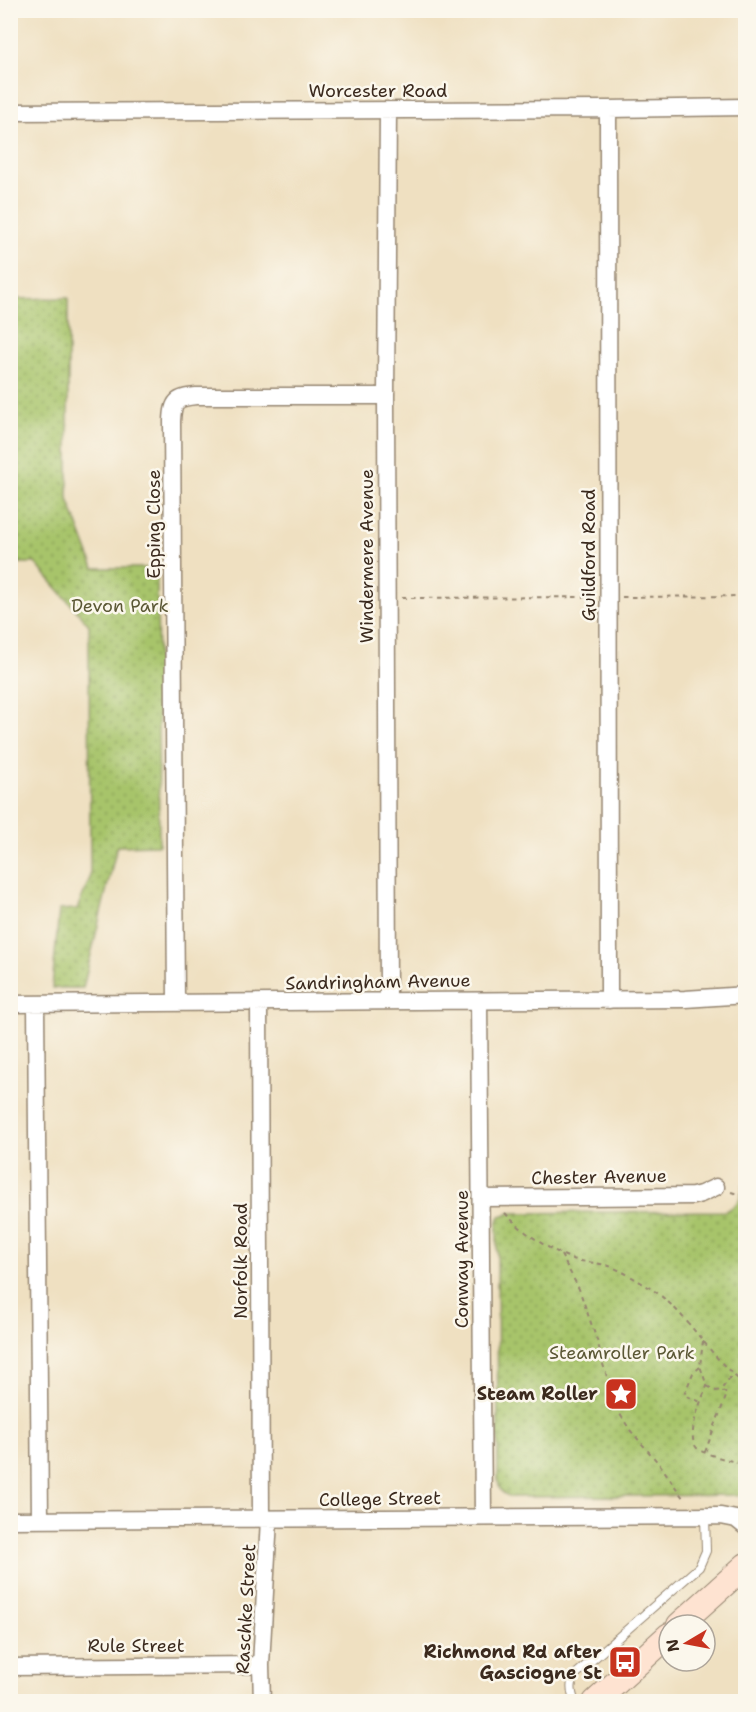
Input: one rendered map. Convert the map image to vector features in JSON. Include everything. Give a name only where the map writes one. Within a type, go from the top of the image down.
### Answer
[{"type":"street","name":"Worcester Road","points":[[10,112],[746,107]]},
{"type":"street","name":"Guildford Road","points":[[609,109],[609,1000]]},
{"type":"street","name":"Windermere Avenue","points":[[388,111],[386,396],[388,1001]]},
{"type":"street","name":"Epping Close","points":[[176,1003],[172,433],[174,404],[179,399],[196,396],[386,396]]},
{"type":"street","name":"Sandringham Avenue","points":[[10,1004],[609,1000],[746,995]]},
{"type":"street","name":"Conway Avenue","points":[[478,1000],[489,1198],[483,1517]]},
{"type":"street","name":"Norfolk Road","points":[[259,1003],[265,1519]]},
{"type":"street","points":[[36,1004],[40,1520]]},
{"type":"street","name":"Chester Avenue","points":[[489,1198],[693,1196],[716,1187]]},
{"type":"street","name":"College Street","points":[[10,1520],[705,1516],[732,1517],[746,1527]]},
{"type":"street","name":"Raschke Street","points":[[262,1701],[265,1519]]},
{"type":"street","points":[[693,1613],[746,1565]]},
{"type":"street","points":[[595,1701],[657,1646]]},
{"type":"street","name":"Rule Street","points":[[10,1667],[261,1665]]},
{"type":"lane","points":[[574,1701],[571,1688],[574,1675],[699,1567],[706,1551],[705,1516]]},
{"type":"path","points":[[616,597],[746,596]]},
{"type":"path","points":[[387,598],[601,597]]},
{"type":"path","points":[[489,1198],[513,1222],[560,1253],[576,1260],[609,1266],[667,1300],[732,1375],[746,1385]]},
{"type":"path","points":[[560,1253],[579,1289],[618,1411],[683,1498]]},
{"type":"path","points":[[703,1341],[700,1367],[707,1386],[728,1394],[705,1452]]},
{"type":"path","points":[[700,1367],[693,1373],[684,1395],[701,1402]]},
{"type":"path","points":[[722,1390],[732,1375]]},
{"type":"path","points":[[707,1386],[696,1414],[693,1439],[696,1448],[743,1464]]},
{"type":"path","points":[[746,1393],[741,1403],[746,1492]]},
{"type":"green space","name":"Devon Park","points":[[68,298],[68,499],[94,568],[157,568],[159,845],[117,846],[83,988],[52,988],[59,910],[77,909],[90,878],[89,625],[35,563],[10,563],[11,299]]},
{"type":"green space","name":"Steamroller Park","points":[[745,1184],[745,1495],[513,1497],[504,1493],[500,1489],[498,1480],[497,1227],[500,1216],[510,1213],[725,1211],[738,1202]]},
{"type":"place","name":"Steam Roller","points":[[621,1394]]},
{"type":"place","name":"Richmond Rd after Gasciogne St","points":[[625,1662]]}]
